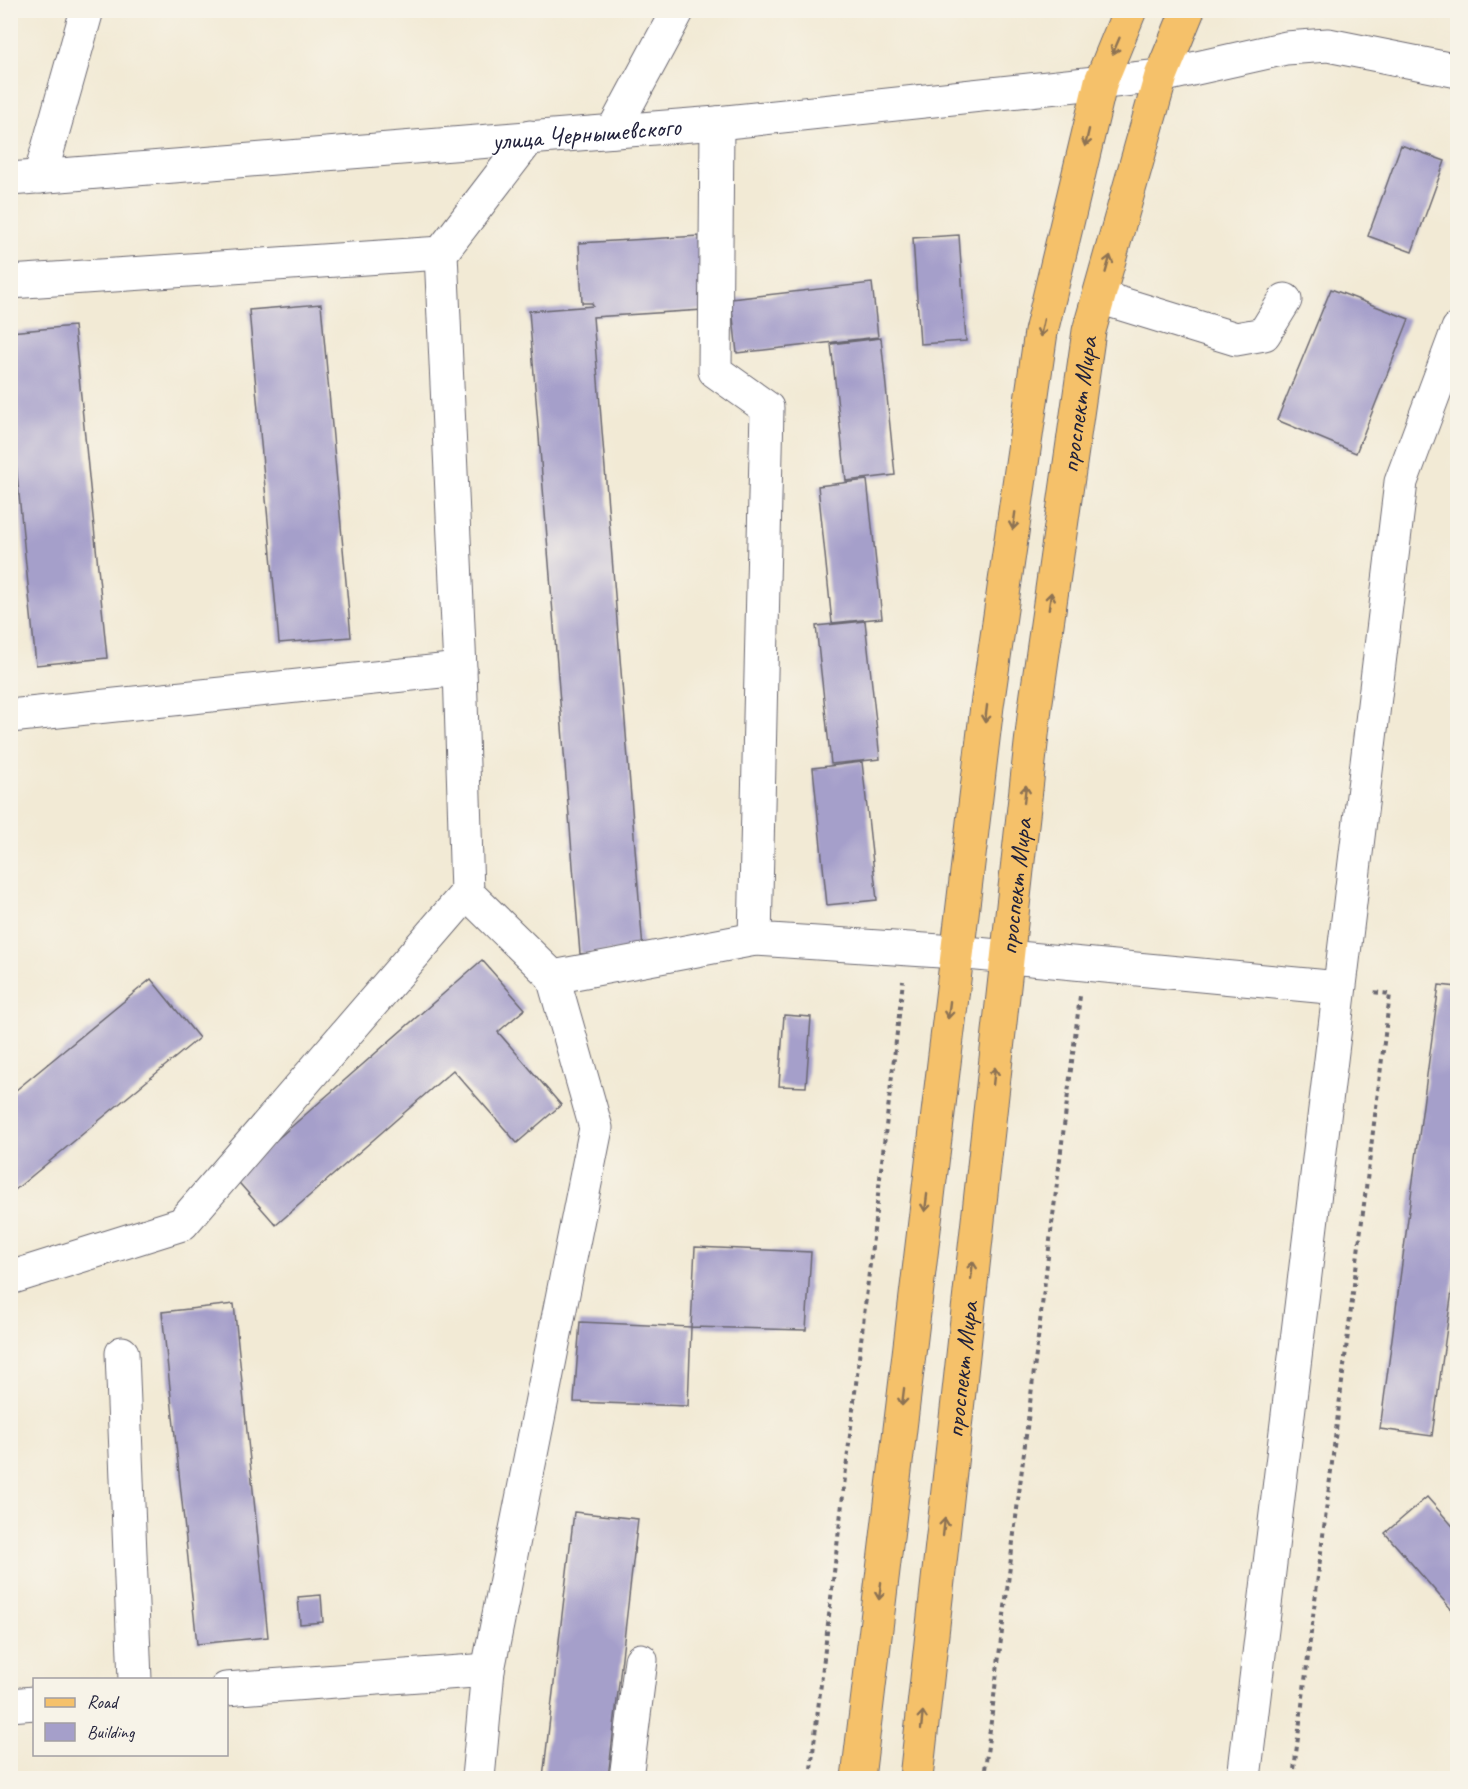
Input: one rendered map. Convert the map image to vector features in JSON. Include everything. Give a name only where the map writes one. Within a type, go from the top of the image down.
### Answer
[{"type":"main road","name":"проспект Мира","points":[[858,1779],[987,706],[1041,332],[1101,81],[1130,10]]},
{"type":"main road","name":"проспект Мира","points":[[916,1779],[1035,708],[1089,331],[1161,76],[1188,10]]},
{"type":"street","points":[[25,178],[87,10]]},
{"type":"street","points":[[613,131],[678,10]]},
{"type":"street","name":"улица Чернышевского","points":[[25,178],[717,123],[1161,76],[1286,48],[1328,45],[1458,71]]},
{"type":"street","points":[[717,123],[715,371],[767,408],[755,939]]},
{"type":"street","points":[[10,1278],[183,1224],[467,893],[460,669],[441,253],[530,137]]},
{"type":"street","points":[[10,282],[441,253]]},
{"type":"street","points":[[1099,297],[1236,339],[1264,334],[1286,300]]},
{"type":"street","points":[[1244,1779],[1401,483],[1458,329]]},
{"type":"street","points":[[10,716],[460,669]]},
{"type":"street","points":[[467,893],[553,977],[596,1128],[488,1670],[478,1779]]},
{"type":"street","points":[[553,977],[755,939],[956,952],[1339,988]]},
{"type":"street","points":[[122,1353],[135,1678]]},
{"type":"street","points":[[626,1779],[641,1660]]},
{"type":"street","points":[[228,1689],[488,1670]]},
{"type":"street","points":[[10,1705],[33,1703]]},
{"type":"path","points":[[810,1779],[907,948]]},
{"type":"path","points":[[984,1779],[1084,964]]},
{"type":"path","points":[[1293,1779],[1390,994],[1339,988]]},
{"type":"building","points":[[1401,145],[1445,161],[1412,252],[1368,236]]},
{"type":"building","points":[[959,235],[966,341],[920,344],[913,238]]},
{"type":"building","points":[[699,236],[703,310],[593,317],[643,949],[580,954],[529,311],[593,306],[592,303],[582,303],[579,243]]},
{"type":"building","points":[[872,283],[878,337],[737,353],[731,299]]},
{"type":"building","points":[[1331,289],[1409,319],[1356,453],[1277,420]]},
{"type":"building","points":[[321,304],[351,637],[279,643],[249,310]]},
{"type":"building","points":[[74,326],[107,658],[36,665],[10,404],[10,332]]},
{"type":"building","points":[[881,338],[895,475],[846,481],[831,344]]},
{"type":"building","points":[[867,480],[882,618],[832,623],[818,486]]},
{"type":"building","points":[[865,621],[880,759],[831,764],[816,626]]},
{"type":"building","points":[[862,762],[877,900],[827,905],[813,768]]},
{"type":"building","points":[[482,960],[525,1009],[498,1032],[561,1105],[517,1143],[453,1070],[276,1225],[234,1177]]},
{"type":"building","points":[[151,979],[199,1038],[10,1194],[10,1095]]},
{"type":"building","points":[[1439,985],[1458,987],[1458,1247],[1432,1436],[1380,1429]]},
{"type":"building","points":[[784,1015],[811,1017],[806,1087],[779,1086]]},
{"type":"building","points":[[695,1247],[811,1252],[806,1330],[691,1327]]},
{"type":"building","points":[[234,1304],[268,1637],[197,1644],[162,1312]]},
{"type":"building","points":[[580,1322],[691,1327],[688,1406],[574,1402]]},
{"type":"building","points":[[1427,1497],[1458,1532],[1458,1617],[1385,1533]]},
{"type":"building","points":[[574,1512],[638,1519],[608,1778],[543,1778]]},
{"type":"building","points":[[321,1595],[323,1622],[300,1624],[298,1597]]}]
